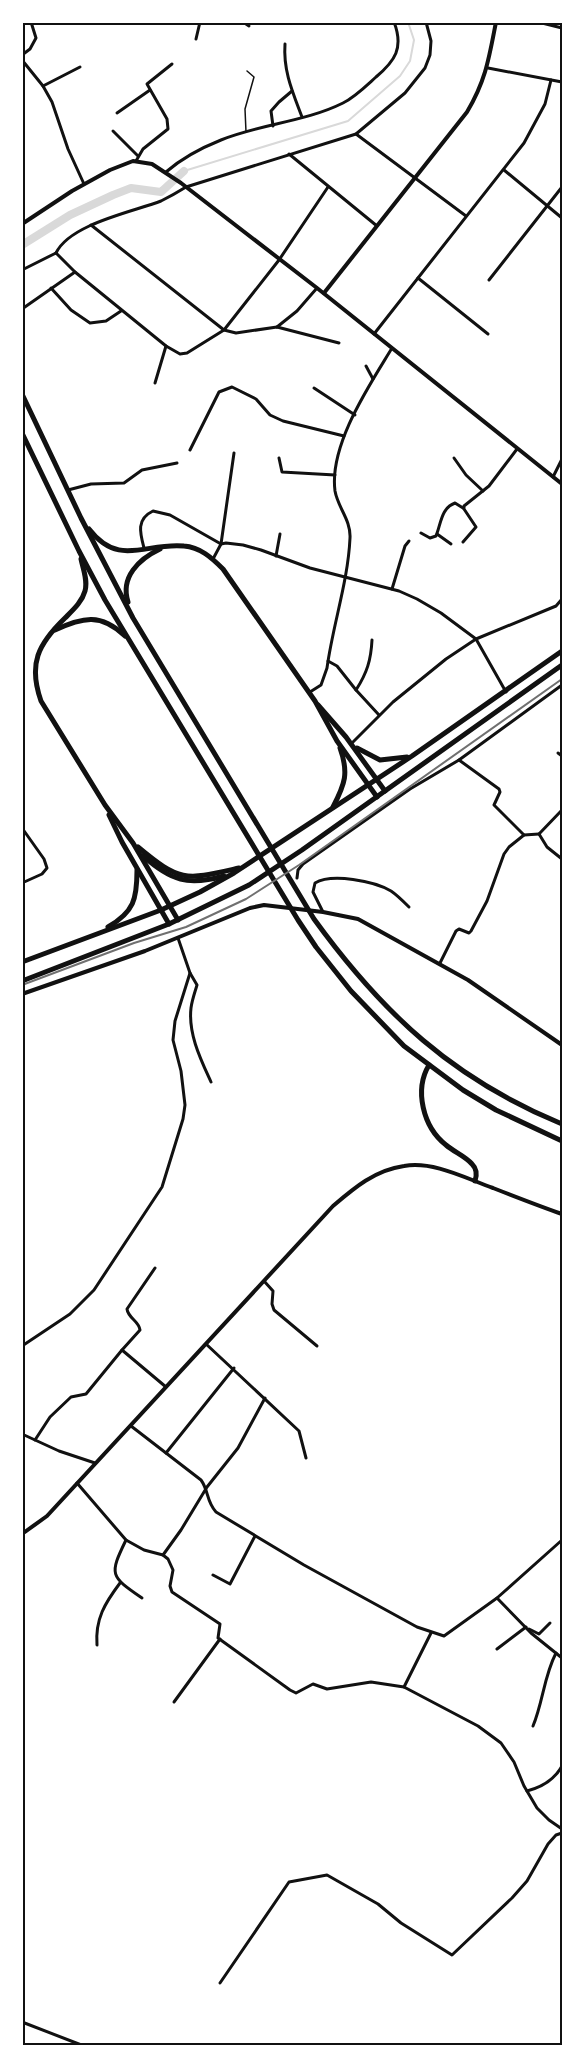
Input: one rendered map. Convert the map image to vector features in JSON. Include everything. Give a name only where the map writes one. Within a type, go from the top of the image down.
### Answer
[{"type":"highway","points":[[22,394],[81,518],[133,618],[314,919],[348,964],[389,1011],[414,1034],[445,1059],[503,1097],[562,1124]]},
{"type":"highway","points":[[22,433],[79,551],[130,642],[298,920],[335,972],[379,1022],[429,1065],[496,1110],[562,1141]]},
{"type":"highway","points":[[81,518],[94,536],[118,550],[184,546],[196,549],[213,559],[223,569],[315,701],[337,741],[377,797]]},
{"type":"highway","points":[[133,618],[126,588],[129,576],[143,559],[164,547]]},
{"type":"highway","points":[[79,551],[86,590],[79,603],[44,641],[36,660],[37,690],[105,805],[133,843],[178,920]]},
{"type":"highway","points":[[51,632],[77,621],[98,620],[117,629],[130,642]]},
{"type":"highway","points":[[22,962],[161,910],[234,873],[412,756],[562,651]]},
{"type":"highway","points":[[22,981],[169,924],[249,885],[562,665]]},
{"type":"highway","points":[[315,701],[328,714],[385,791]]},
{"type":"highway","points":[[332,809],[343,789],[346,764],[337,741]]},
{"type":"highway","points":[[352,745],[380,760],[412,756]]},
{"type":"highway","points":[[105,805],[122,842],[169,924]]},
{"type":"highway","points":[[133,843],[161,866],[187,876],[209,876],[243,867]]},
{"type":"highway","points":[[139,853],[160,872],[185,881],[208,880],[234,873]]},
{"type":"highway","points":[[94,935],[125,915],[132,905],[137,869]]},
{"type":"highway","points":[[429,1065],[425,1072],[422,1092],[426,1116],[444,1144],[472,1164],[476,1170],[475,1181]]},
{"type":"street","points":[[22,55],[30,49],[36,38],[31,24],[37,22]]},
{"type":"street","points":[[196,39],[200,22]]},
{"type":"street","points":[[243,22],[249,26]]},
{"type":"street","points":[[167,173],[176,163],[222,140],[303,117],[345,102],[393,61],[399,35],[394,22]]},
{"type":"street","points":[[22,270],[56,252],[62,243],[91,225],[162,200],[186,187],[356,134],[405,93],[425,68],[430,55],[431,41],[426,22]]},
{"type":"street","points":[[324,293],[467,112],[488,68],[496,22]]},
{"type":"street","points":[[538,22],[562,28]]},
{"type":"street","points":[[285,44],[286,73],[303,117]]},
{"type":"street","points":[[22,60],[52,102],[68,150],[84,184]]},
{"type":"street","points":[[136,162],[143,149],[168,129],[167,119],[147,84],[172,64]]},
{"type":"street","points":[[43,87],[80,67]]},
{"type":"street","points":[[488,68],[562,82]]},
{"type":"street","points":[[374,334],[504,170],[545,104],[551,80]]},
{"type":"street","points":[[117,113],[150,90]]},
{"type":"street","points":[[273,126],[271,111],[292,91]]},
{"type":"street","points":[[113,131],[138,156]]},
{"type":"street","points":[[356,134],[466,216]]},
{"type":"street","points":[[289,154],[377,226]]},
{"type":"street","points":[[22,224],[110,170],[136,162],[152,164],[181,183],[324,293],[562,484]]},
{"type":"street","points":[[504,170],[562,218]]},
{"type":"street","points":[[56,252],[75,272],[166,346],[180,354],[187,353],[224,330],[279,260],[328,187]]},
{"type":"street","points":[[489,280],[562,187]]},
{"type":"street","points":[[91,225],[224,330],[236,333],[277,327],[339,343]]},
{"type":"street","points":[[22,309],[75,272]]},
{"type":"street","points":[[417,279],[488,334]]},
{"type":"street","points":[[51,288],[71,310],[90,323],[106,321],[121,311]]},
{"type":"street","points":[[277,327],[317,288]]},
{"type":"street","points":[[155,383],[166,346]]},
{"type":"street","points":[[309,693],[321,685],[346,578],[351,527],[343,514],[335,492],[334,475],[345,435],[354,415],[392,348]]},
{"type":"street","points":[[366,366],[373,379]]},
{"type":"street","points":[[190,450],[219,392],[232,387],[256,399],[270,415],[283,421],[345,435]]},
{"type":"street","points":[[314,388],[354,415]]},
{"type":"street","points":[[463,508],[494,481],[517,449]]},
{"type":"street","points":[[213,559],[221,544],[234,453]]},
{"type":"street","points":[[454,458],[466,475],[483,491]]},
{"type":"street","points":[[279,459],[282,472],[334,475]]},
{"type":"street","points":[[553,477],[562,459]]},
{"type":"street","points":[[68,490],[91,484],[124,483],[142,470],[177,463]]},
{"type":"street","points":[[421,533],[430,538],[437,534],[442,515],[454,502],[463,508],[476,527],[463,542]]},
{"type":"street","points":[[145,550],[140,525],[145,515],[153,511],[170,514],[221,544],[243,545],[310,568],[408,595],[441,613],[476,639],[506,692]]},
{"type":"street","points":[[276,556],[279,534]]},
{"type":"street","points":[[437,534],[451,544]]},
{"type":"street","points":[[392,589],[409,541]]},
{"type":"street","points":[[352,745],[379,715],[425,675],[476,639],[556,606],[562,598]]},
{"type":"street","points":[[356,690],[371,661],[372,640]]},
{"type":"street","points":[[328,661],[337,666],[379,715]]},
{"type":"street","points":[[297,878],[298,870],[303,864],[410,789],[459,760],[562,685]]},
{"type":"street","points":[[558,753],[562,756]]},
{"type":"street","points":[[459,760],[499,789],[500,792],[494,805],[524,835]]},
{"type":"street","points":[[440,963],[456,931],[459,929],[469,933],[471,931],[487,901],[504,854],[509,847],[524,835],[539,834],[562,810]]},
{"type":"street","points":[[22,828],[47,868],[42,874],[22,883]]},
{"type":"street","points":[[539,834],[542,842],[562,859]]},
{"type":"street","points":[[323,912],[314,892],[315,883],[341,878],[374,884],[391,891],[409,907]]},
{"type":"street","points":[[22,994],[264,905],[358,919],[440,963],[493,996],[562,1045]]},
{"type":"street","points":[[178,938],[190,973],[197,985],[191,1005],[193,1029],[198,1052],[211,1082]]},
{"type":"street","points":[[22,1346],[70,1314],[94,1290],[162,1187],[183,1119],[184,1089],[173,1040],[175,1021],[190,973]]},
{"type":"street","points":[[22,1534],[47,1516],[333,1206],[357,1185],[378,1173],[401,1166],[425,1165],[562,1214]]},
{"type":"street","points":[[35,1440],[50,1417],[71,1397],[86,1394],[140,1330],[127,1309],[155,1268]]},
{"type":"street","points":[[264,1281],[273,1291],[274,1310],[317,1346]]},
{"type":"street","points":[[206,1344],[299,1431],[306,1458]]},
{"type":"street","points":[[122,1350],[166,1387]]},
{"type":"street","points":[[166,1453],[234,1368]]},
{"type":"street","points":[[163,1555],[207,1487],[238,1448],[265,1398]]},
{"type":"street","points":[[131,1426],[201,1480],[207,1487],[208,1500],[216,1512],[314,1571],[402,1620],[431,1633],[444,1636],[497,1598],[562,1540]]},
{"type":"street","points":[[22,1434],[58,1451],[95,1463]]},
{"type":"street","points":[[77,1482],[126,1540],[168,1559],[173,1570],[170,1586],[172,1592],[220,1624],[218,1638],[296,1693],[313,1684],[327,1689],[371,1682],[404,1687],[477,1726],[501,1743],[542,1814],[562,1831],[548,1844],[527,1881],[452,1955],[401,1923],[373,1901],[327,1875],[321,1875],[289,1882],[220,1983]]},
{"type":"street","points":[[213,1575],[230,1584],[255,1536]]},
{"type":"street","points":[[126,1540],[116,1562],[116,1575],[120,1583],[142,1598]]},
{"type":"street","points":[[98,1645],[96,1630],[99,1619],[120,1583]]},
{"type":"street","points":[[497,1598],[562,1658]]},
{"type":"street","points":[[527,1627],[539,1634],[550,1623]]},
{"type":"street","points":[[497,1649],[527,1627]]},
{"type":"street","points":[[404,1687],[431,1633]]},
{"type":"street","points":[[174,1702],[220,1639]]},
{"type":"street","points":[[533,1726],[556,1653]]},
{"type":"street","points":[[527,1791],[547,1783],[562,1766]]},
{"type":"street","points":[[22,2022],[84,2046]]},
{"type":"lane","points":[[246,132],[245,109],[254,77],[247,70]]},
{"type":"waterway","points":[[184,171],[348,121],[400,76],[410,61],[414,40],[408,22]]},
{"type":"waterway","points":[[22,245],[70,215],[131,188],[161,192],[184,171]]},
{"type":"railway","points":[[22,985],[134,943],[186,927],[246,899],[299,865],[562,679]]}]
